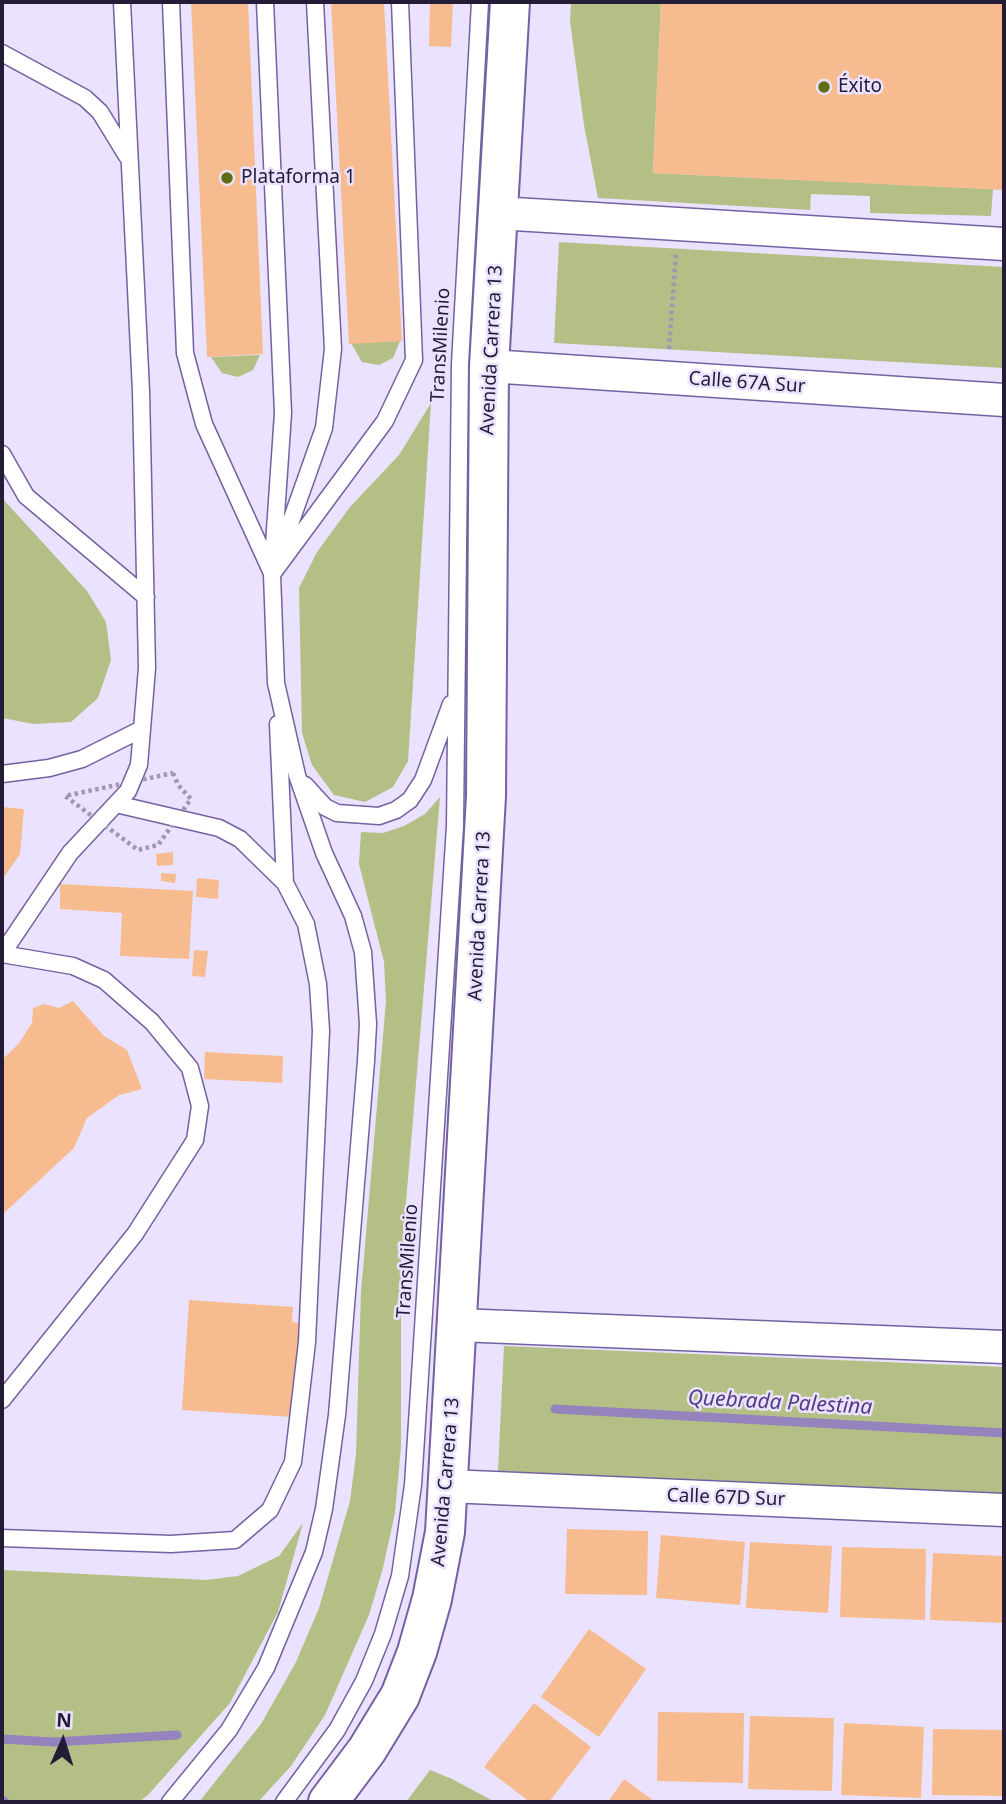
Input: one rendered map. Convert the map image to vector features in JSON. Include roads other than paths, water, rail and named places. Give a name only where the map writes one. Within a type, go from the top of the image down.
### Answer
[{"type":"main road","name":"Avenida Carrera 13","points":[[328,1802],[367,1750],[393,1707],[417,1652],[441,1563],[458,1325],[486,796],[489,366],[510,2]]},
{"type":"street","points":[[498,213],[1004,244]]},
{"type":"street","name":"Calle 67A Sur","points":[[489,366],[1004,400]]},
{"type":"street","points":[[458,1325],[1004,1347]]},
{"type":"street","name":"Calle 67D Sur","points":[[448,1486],[1004,1510]]},
{"type":"lane","points":[[2,1400],[135,1234],[195,1140],[200,1106],[190,1068],[152,1022],[104,980],[73,966],[2,954],[70,853],[116,804],[134,780],[142,729],[147,668],[141,391],[122,2]]},
{"type":"lane","name":"TransMilenio","points":[[171,2],[185,353],[204,424],[272,574]]},
{"type":"lane","name":"TransMilenio","points":[[265,2],[283,413],[272,574],[285,883]]},
{"type":"lane","name":"TransMilenio","points":[[272,574],[314,464],[331,386],[333,349],[315,2]]},
{"type":"lane","name":"TransMilenio","points":[[272,574],[385,421],[414,360],[400,2]]},
{"type":"lane","name":"TransMilenio","points":[[284,1802],[337,1730],[364,1681],[383,1634],[400,1576],[409,1520],[443,1044],[454,826],[460,364],[480,2]]},
{"type":"lane","points":[[2,54],[85,98],[100,112],[130,161]]},
{"type":"lane","points":[[2,454],[26,496],[146,597]]},
{"type":"lane","name":"TransMilenio","points":[[297,775],[325,807],[337,813],[379,816],[396,810],[411,800],[423,780],[488,598]]},
{"type":"lane","name":"TransMilenio","points":[[170,1802],[229,1730],[266,1668],[314,1552],[332,1461],[366,1061],[367,982],[363,952],[353,916],[324,853],[297,775],[276,683]]},
{"type":"lane","points":[[2,774],[49,768],[82,759],[142,729]]},
{"type":"lane","name":"TransMilenio","points":[[2,1538],[171,1544],[235,1540],[270,1510],[284,1486],[293,1462],[307,1342],[321,1031],[318,984],[306,924],[285,883],[240,839],[219,828],[116,804]]},
{"type":"waterway","name":"Quebrada Palestina","points":[[555,1409],[1004,1433]]},
{"type":"waterway","name":"Quebrada Palestina","points":[[2,1739],[54,1742],[177,1735]]},
{"type":"place","name":"Éxito","points":[[824,87]]},
{"type":"place","name":"Plataforma 1","points":[[227,178]]}]
